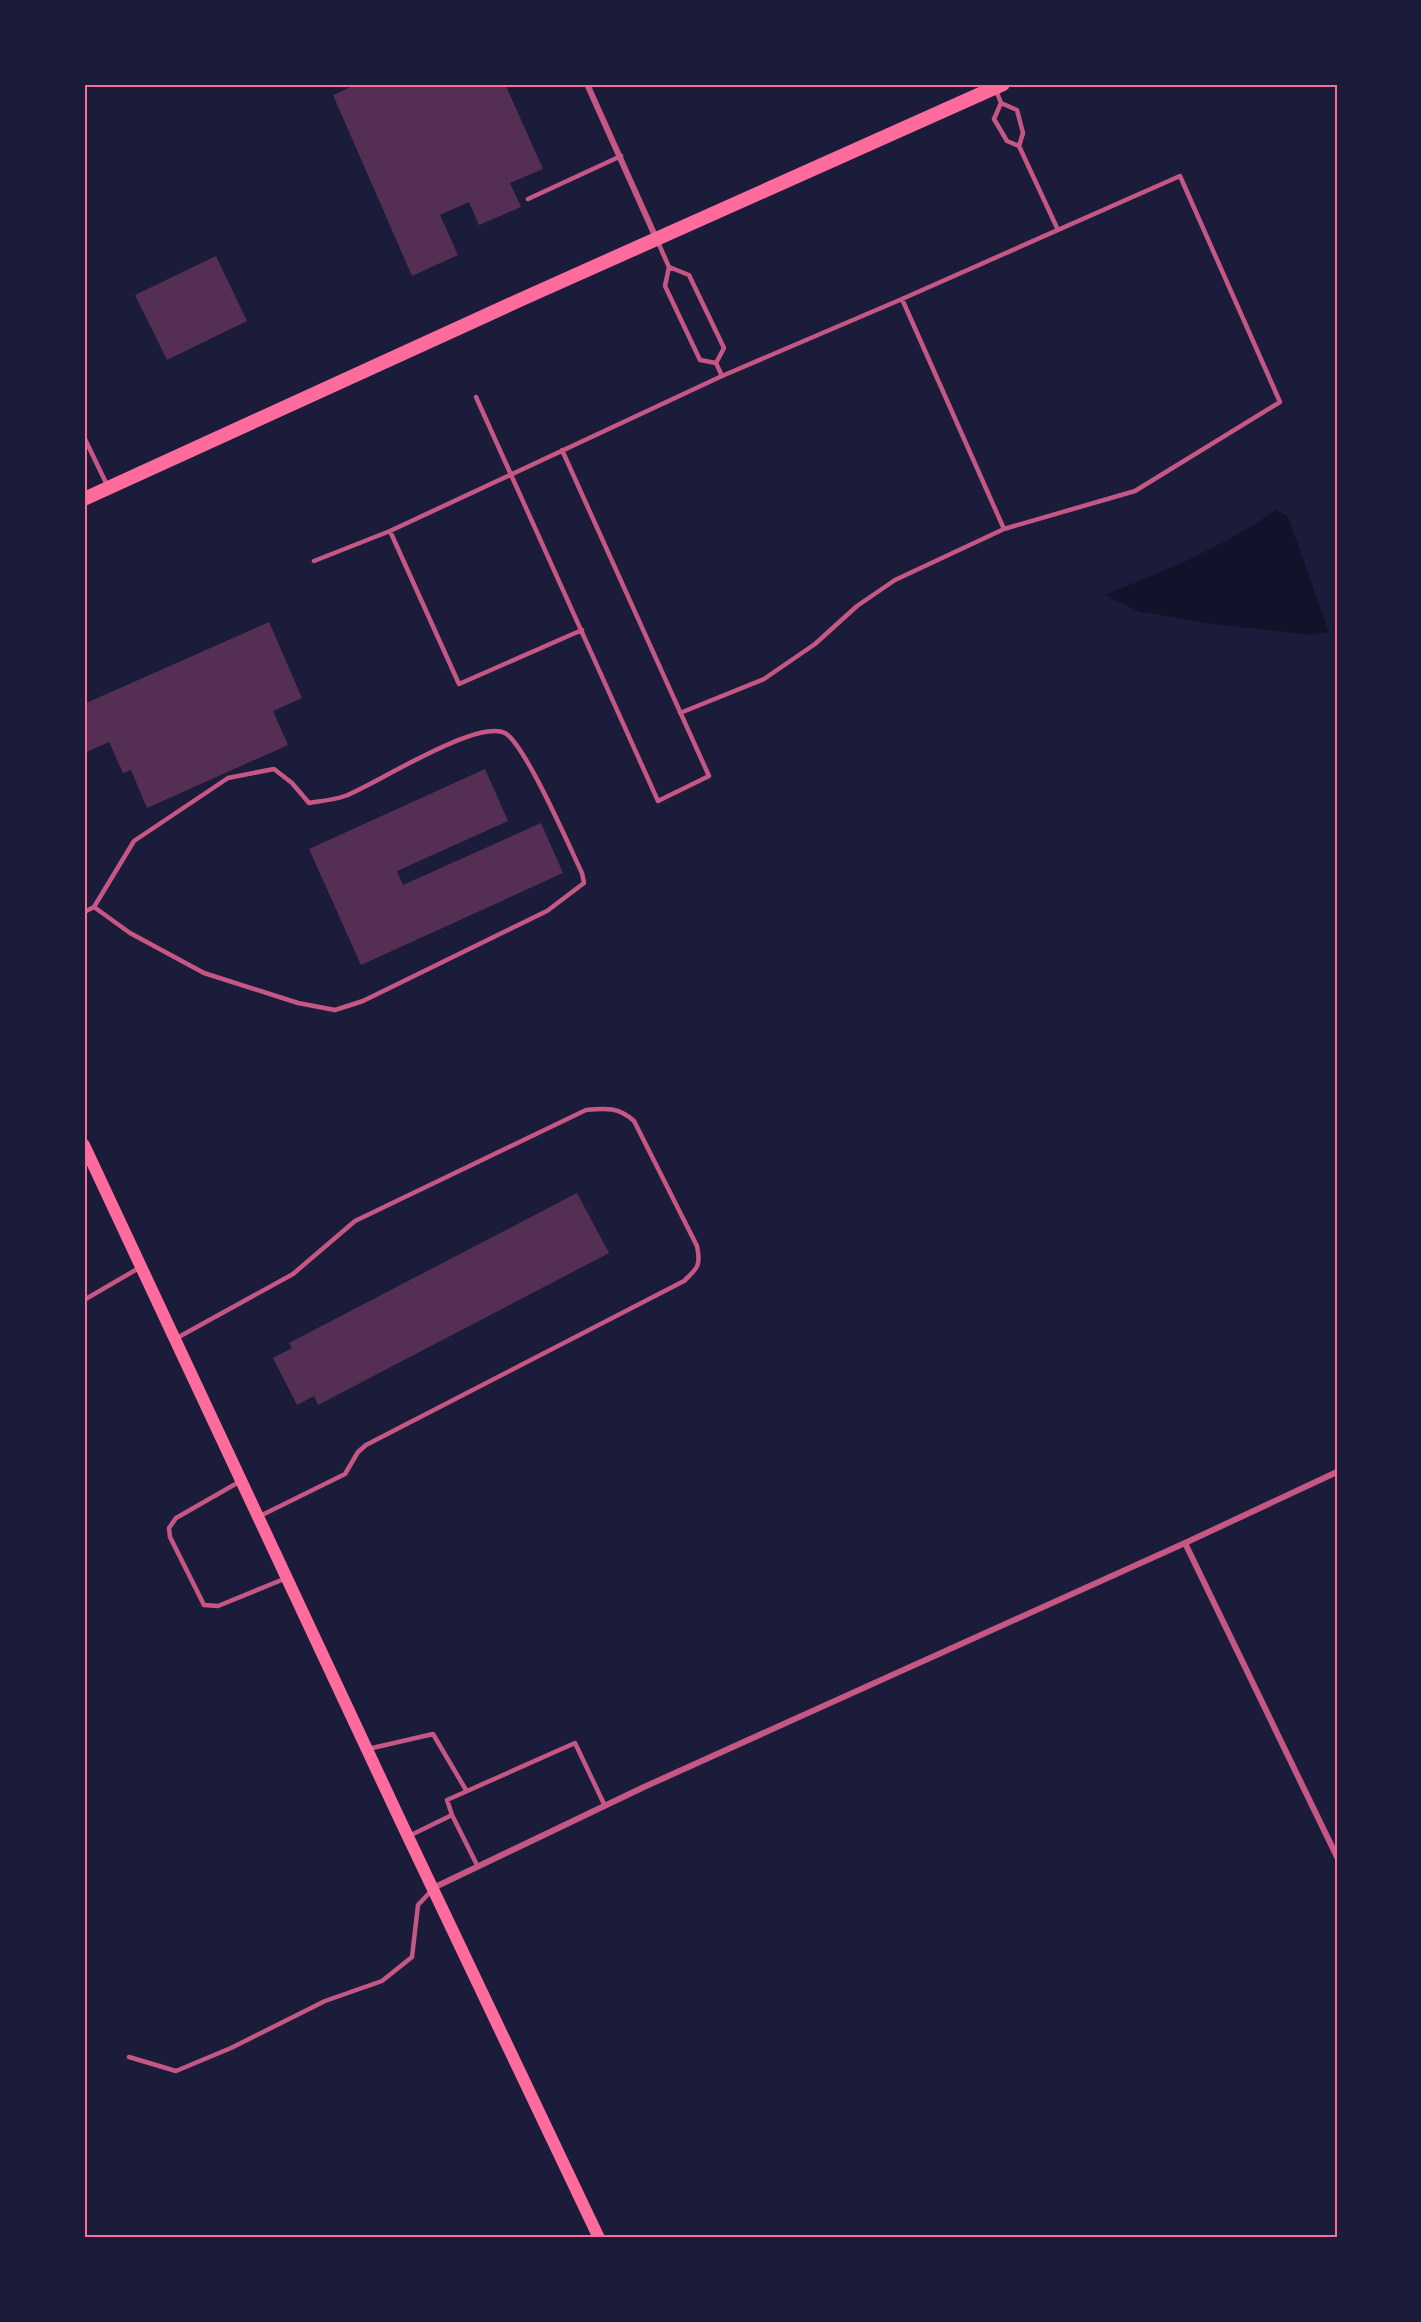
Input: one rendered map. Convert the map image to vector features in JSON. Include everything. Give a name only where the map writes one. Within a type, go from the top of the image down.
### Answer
[{"type":"main road","points":[[84,499],[656,238],[999,86]]},
{"type":"main road","points":[[84,1145],[599,2238]]},
{"type":"street","points":[[587,84],[656,238]]},
{"type":"street","points":[[434,1888],[605,1806],[1337,1472]]},
{"type":"street","points":[[1185,1543],[1337,1857]]},
{"type":"lane","points":[[999,86],[1001,104],[994,119],[1007,141],[1019,147],[1058,230]]},
{"type":"lane","points":[[1001,104],[1017,110],[1023,133],[1019,147]]},
{"type":"lane","points":[[528,199],[621,156]]},
{"type":"lane","points":[[314,561],[390,531],[722,376],[1180,176],[1280,402],[1135,491],[1004,529],[895,580],[857,606],[815,644],[764,679],[680,713]]},
{"type":"lane","points":[[656,238],[669,267],[665,286],[700,360],[716,363]]},
{"type":"lane","points":[[669,267],[689,275],[724,348],[716,363]]},
{"type":"lane","points":[[902,299],[1004,529]]},
{"type":"lane","points":[[716,363],[722,376]]},
{"type":"lane","points":[[476,397],[658,801],[709,776],[562,450]]},
{"type":"lane","points":[[84,437],[108,487]]},
{"type":"lane","points":[[390,531],[459,684],[582,630]]},
{"type":"lane","points":[[84,912],[94,907],[134,841],[228,778],[274,769],[291,783],[309,803],[344,796],[453,742],[489,731],[505,734],[517,746],[545,795],[582,873],[584,883],[547,911],[363,1001],[335,1010],[298,1003],[204,973],[130,933],[94,907]]},
{"type":"lane","points":[[175,1339],[293,1274],[355,1221],[586,1110],[607,1108],[624,1112],[634,1121],[697,1246],[700,1260],[695,1271],[684,1281],[366,1445],[358,1452],[345,1474],[258,1517]]},
{"type":"lane","points":[[84,1300],[141,1266]]},
{"type":"lane","points":[[241,1481],[176,1518],[169,1528],[170,1538],[204,1605],[218,1606],[287,1578]]},
{"type":"lane","points":[[367,1749],[433,1734],[466,1790]]},
{"type":"lane","points":[[478,1867],[447,1800],[466,1790],[575,1743],[605,1806]]},
{"type":"lane","points":[[409,1836],[452,1815]]},
{"type":"lane","points":[[129,2057],[176,2071],[231,2048],[325,2001],[382,1981],[412,1957],[418,1905],[434,1888]]},
{"type":"shaded area","points":[[1276,510],[1288,517],[1329,632],[1311,635],[1205,623],[1138,611],[1105,595],[1214,547]]},
{"type":"building","points":[[357,84],[505,84],[543,169],[510,183],[521,207],[479,225],[469,202],[440,215],[458,255],[412,276],[333,95]]},
{"type":"building","points":[[216,256],[247,321],[167,360],[135,295]]},
{"type":"building","points":[[269,622],[302,698],[273,711],[288,745],[147,808],[131,770],[123,773],[109,742],[84,753],[84,704]]},
{"type":"building","points":[[485,769],[508,821],[397,871],[403,885],[541,823],[563,873],[361,965],[309,849]]},
{"type":"building","points":[[577,1193],[609,1253],[318,1405],[314,1396],[297,1405],[273,1358],[292,1348],[289,1343]]}]
